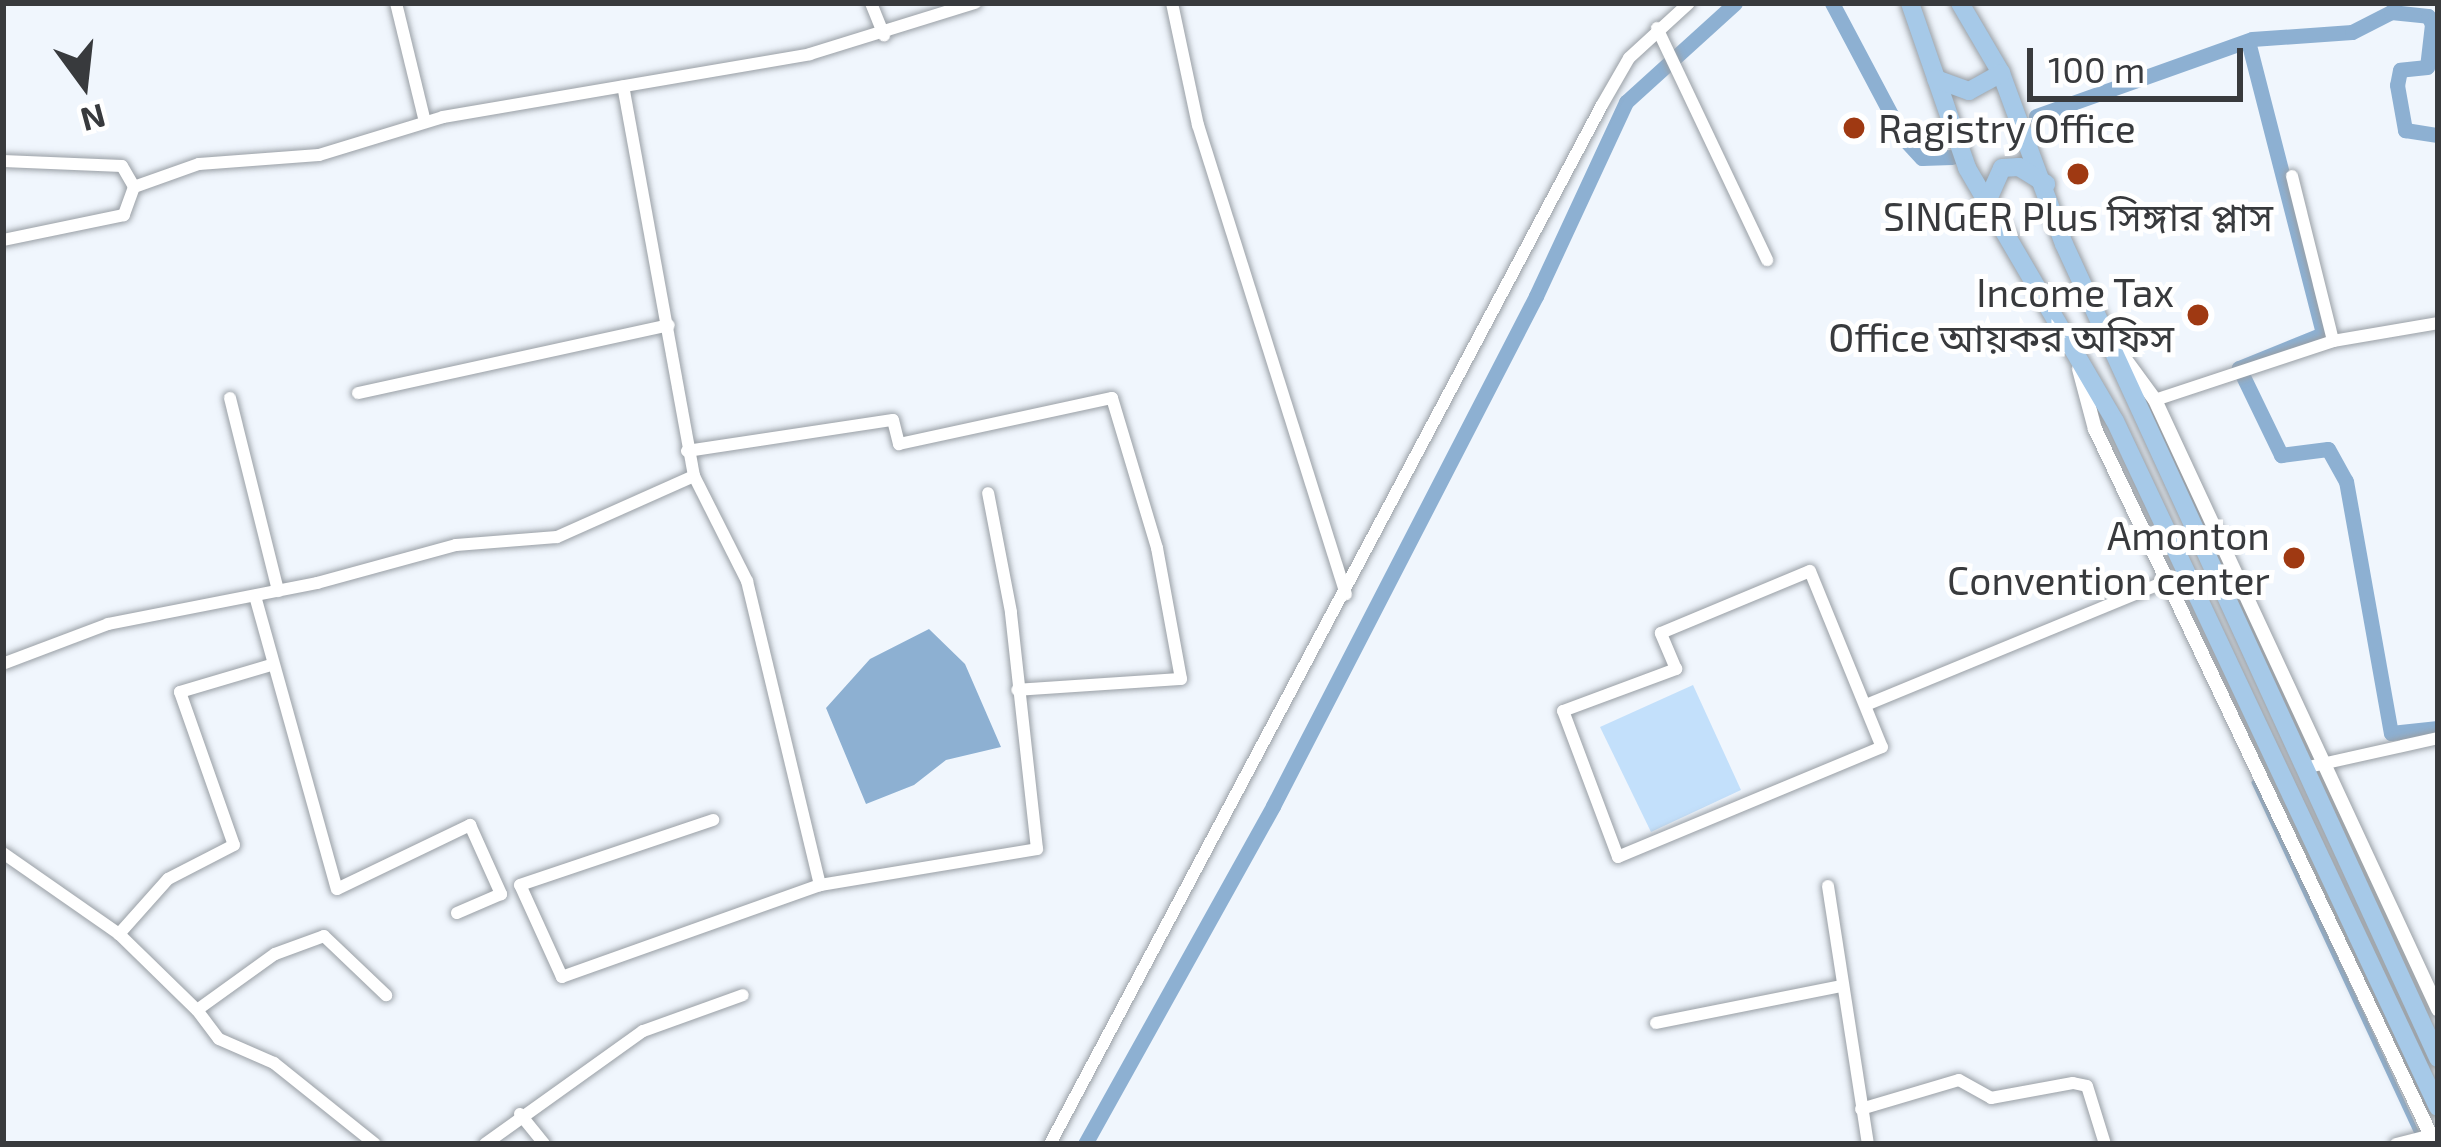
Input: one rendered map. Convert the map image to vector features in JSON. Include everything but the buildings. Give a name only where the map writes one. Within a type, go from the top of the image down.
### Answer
[{"type":"main road","points":[[1910,3],[1986,204],[2073,347],[2438,1107]]},
{"type":"main road","points":[[1960,3],[2001,73],[2106,333],[2314,765],[2438,1058]]},
{"type":"main road","points":[[1936,79],[1969,91],[2001,73]]},
{"type":"main road","points":[[1986,204],[2002,167],[2019,167],[2047,184]]},
{"type":"street","points":[[396,3],[425,122]]},
{"type":"street","points":[[871,3],[884,36]]},
{"type":"street","points":[[134,188],[199,164],[319,154],[425,122],[884,36],[975,3]]},
{"type":"street","points":[[1172,3],[1198,125],[1346,596]]},
{"type":"street","points":[[1050,1144],[1346,596],[1602,105],[1658,30],[1689,3]]},
{"type":"street","points":[[1658,30],[1680,65],[1767,260]]},
{"type":"street","points":[[623,86],[669,326],[687,451],[694,476],[747,581],[820,886]]},
{"type":"street","points":[[3,161],[122,166],[134,188],[124,215],[3,239]]},
{"type":"street","points":[[2292,176],[2333,341]]},
{"type":"street","points":[[2155,400],[2333,341],[2438,323]]},
{"type":"street","points":[[358,393],[669,326]]},
{"type":"street","points":[[2106,333],[2155,400],[2314,765],[2438,1009]]},
{"type":"street","points":[[2073,347],[2095,429],[2433,1139],[2396,1144]]},
{"type":"street","points":[[230,398],[278,591]]},
{"type":"street","points":[[687,451],[893,420],[899,444],[1112,398],[1157,548],[1180,679],[1017,690]]},
{"type":"street","points":[[4,661],[108,624],[278,591],[456,545],[557,537],[694,476]]},
{"type":"street","points":[[713,820],[520,885],[562,977],[820,886],[1037,849],[988,493]]},
{"type":"street","points":[[1810,571],[1866,705],[1882,747],[1618,857],[1563,711],[1676,669],[1661,632],[1810,571]]},
{"type":"street","points":[[1866,705],[2167,580]]},
{"type":"street","points":[[255,596],[337,889],[470,825],[501,894],[457,914]]},
{"type":"street","points":[[119,934],[168,879],[234,845],[180,692],[272,665]]},
{"type":"street","points":[[2314,765],[2438,738]]},
{"type":"street","points":[[3,854],[119,934],[197,1010],[219,1040],[274,1063],[375,1144]]},
{"type":"street","points":[[1828,886],[1868,1144]]},
{"type":"street","points":[[197,1010],[275,954],[324,936],[386,995]]},
{"type":"street","points":[[1656,1023],[1842,986]]},
{"type":"street","points":[[484,1144],[643,1031],[743,995]]},
{"type":"street","points":[[1861,1109],[1959,1080],[1991,1098],[2073,1083],[2087,1086],[2105,1144]]},
{"type":"street","points":[[520,1114],[544,1144]]},
{"type":"shaded area","points":[[929,629],[965,664],[1001,747],[946,760],[914,785],[866,804],[826,708],[870,659]]},
{"type":"shaded area","points":[[1693,685],[1741,790],[1651,832],[1600,727]]},
{"type":"waterway","points":[[1085,1144],[1273,806],[1536,296],[1626,102],[1735,3]]},
{"type":"waterway","points":[[1832,3],[1904,139],[1922,158],[1952,157]]},
{"type":"waterway","points":[[2036,116],[2252,39],[2352,32],[2391,12],[2428,16],[2432,24],[2427,67],[2400,70],[2397,85],[2405,130],[2438,135]]},
{"type":"waterway","points":[[2248,41],[2323,334],[2239,368],[2281,455],[2328,449],[2346,481],[2391,733],[2438,728]]},
{"type":"waterway","points":[[2254,782],[2422,1144]]},
{"type":"place","name":"Ragistry Office","points":[[1854,128]]},
{"type":"place","name":"SINGER Plus সিঙ্গার প্লাস","points":[[2078,174]]},
{"type":"place","name":"Income Tax Office আয়কর অফিস","points":[[2198,315]]},
{"type":"place","name":"Amonton Convention center","points":[[2294,558]]}]
